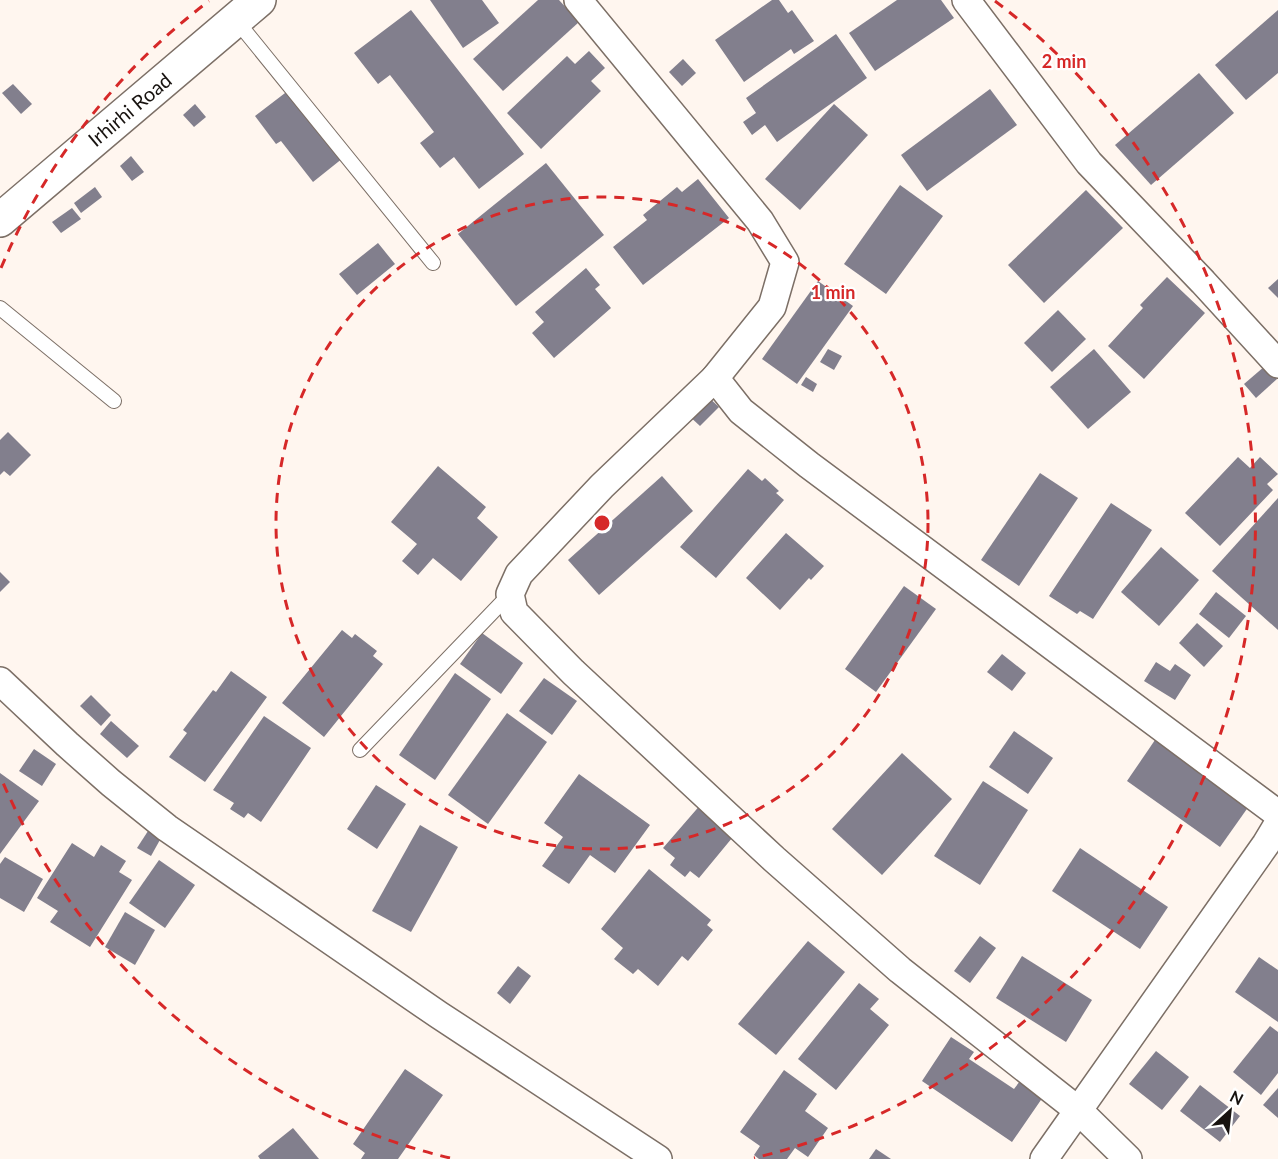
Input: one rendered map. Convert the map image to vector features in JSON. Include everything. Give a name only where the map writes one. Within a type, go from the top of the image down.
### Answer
[{"type":"street","points":[[578,0],[760,221],[785,262],[772,307],[714,378],[602,486],[519,574],[510,594],[514,612],[573,672],[774,859],[900,970],[1079,1111],[1128,1159]]},
{"type":"street","points":[[966,0],[1089,163],[1278,364]]},
{"type":"street","name":"Irhirhi Road","points":[[0,220],[248,10]]},
{"type":"street","points":[[714,378],[741,411],[808,465],[1278,814]]},
{"type":"street","points":[[0,681],[111,783],[167,828],[439,1016],[658,1159]]},
{"type":"street","points":[[1044,1159],[1274,842]]},
{"type":"lane","points":[[248,10],[433,263]]},
{"type":"lane","points":[[0,308],[114,401]]},
{"type":"lane","points":[[360,750],[510,594]]},
{"type":"building","points":[[430,0],[482,0],[499,23],[463,48]]},
{"type":"building","points":[[538,0],[559,0],[579,22],[503,91],[473,59]]},
{"type":"building","points":[[772,0],[779,0],[788,13],[792,10],[814,41],[794,54],[791,49],[744,82],[715,40]]},
{"type":"building","points":[[897,0],[941,0],[954,18],[875,71],[849,33]]},
{"type":"building","points":[[411,10],[524,154],[479,189],[454,157],[440,168],[420,143],[434,132],[390,75],[378,84],[354,53]]},
{"type":"building","points":[[1278,10],[1278,73],[1246,100],[1215,65]]},
{"type":"building","points":[[836,34],[867,78],[777,142],[765,125],[752,135],[743,122],[756,113],[746,98]]},
{"type":"building","points":[[589,51],[605,68],[591,81],[601,91],[541,149],[507,113],[567,56],[575,64]]},
{"type":"building","points":[[683,59],[696,73],[682,86],[669,72]]},
{"type":"building","points":[[1199,73],[1234,113],[1151,185],[1115,145]]},
{"type":"building","points":[[13,84],[32,104],[21,114],[2,93]]},
{"type":"building","points":[[990,89],[1017,125],[927,191],[901,155]]},
{"type":"building","points":[[289,90],[343,158],[313,182],[281,141],[276,144],[255,116]]},
{"type":"building","points":[[195,104],[206,117],[194,127],[183,115]]},
{"type":"building","points":[[834,104],[868,135],[800,210],[765,179]]},
{"type":"building","points":[[131,156],[144,172],[132,181],[120,166]]},
{"type":"building","points":[[546,163],[604,235],[516,306],[458,234]]},
{"type":"building","points":[[698,179],[729,218],[643,285],[613,247],[647,220],[643,215],[677,187],[682,192]]},
{"type":"building","points":[[900,185],[943,216],[886,294],[844,264]]},
{"type":"building","points":[[95,187],[102,197],[81,213],[74,203]]},
{"type":"building","points":[[1086,190],[1123,228],[1044,303],[1008,265]]},
{"type":"building","points":[[72,208],[81,219],[61,233],[52,222]]},
{"type":"building","points":[[378,243],[395,264],[357,295],[339,274]]},
{"type":"building","points":[[586,268],[600,285],[595,289],[611,308],[554,358],[532,333],[544,322],[535,312]]},
{"type":"building","points":[[1167,277],[1205,313],[1144,379],[1108,346],[1143,308],[1140,305]]},
{"type":"building","points":[[1278,279],[1278,298],[1268,288]]},
{"type":"building","points":[[818,281],[853,306],[797,384],[762,359]]},
{"type":"building","points":[[1058,310],[1086,339],[1052,372],[1024,343]]},
{"type":"building","points":[[828,349],[842,356],[834,370],[820,362]]},
{"type":"building","points":[[1094,349],[1131,392],[1088,429],[1050,387]]},
{"type":"building","points":[[1265,366],[1277,379],[1256,398],[1244,384]]},
{"type":"building","points":[[806,377],[817,384],[813,392],[801,385]]},
{"type":"building","points":[[706,395],[719,407],[700,426],[687,414]]},
{"type":"building","points":[[8,432],[31,455],[10,476],[4,471],[0,475],[0,440]]},
{"type":"building","points":[[1238,457],[1250,468],[1260,457],[1278,474],[1267,484],[1273,490],[1220,546],[1185,513]]},
{"type":"building","points":[[438,466],[486,507],[477,518],[498,537],[461,581],[433,558],[418,575],[402,561],[417,544],[391,522]]},
{"type":"building","points":[[748,469],[762,481],[765,478],[779,491],[776,493],[784,500],[716,578],[680,547]]},
{"type":"building","points":[[1040,473],[1078,498],[1019,586],[981,560]]},
{"type":"building","points":[[662,476],[693,511],[599,595],[568,560]]},
{"type":"building","points":[[1278,498],[1278,630],[1212,571]]},
{"type":"building","points":[[1111,503],[1152,530],[1093,619],[1080,611],[1077,614],[1049,596]]},
{"type":"building","points":[[786,533],[824,566],[811,580],[809,578],[780,610],[746,578]]},
{"type":"building","points":[[1161,547],[1199,580],[1159,626],[1121,592]]},
{"type":"building","points":[[0,572],[10,582],[0,592]]},
{"type":"building","points":[[904,586],[936,609],[876,692],[845,669]]},
{"type":"building","points":[[1216,592],[1246,616],[1229,638],[1199,614]]},
{"type":"building","points":[[1197,623],[1223,646],[1204,667],[1179,643]]},
{"type":"building","points":[[342,630],[352,638],[355,634],[377,651],[373,656],[383,664],[324,737],[282,703]]},
{"type":"building","points":[[482,633],[523,663],[501,694],[460,664]]},
{"type":"building","points":[[1002,654],[1026,673],[1012,691],[987,672]]},
{"type":"building","points":[[1156,662],[1170,671],[1175,664],[1191,675],[1175,700],[1144,681]]},
{"type":"building","points":[[231,671],[267,697],[205,782],[169,757],[187,733],[183,730],[213,690],[216,692]]},
{"type":"building","points":[[455,673],[491,699],[435,780],[399,755]]},
{"type":"building","points":[[544,678],[577,701],[552,735],[519,711]]},
{"type":"building","points":[[91,695],[111,715],[101,726],[80,706]]},
{"type":"building","points":[[507,713],[547,742],[488,824],[448,795]]},
{"type":"building","points":[[264,716],[311,748],[261,822],[248,813],[244,818],[230,809],[234,803],[213,790]]},
{"type":"building","points":[[111,721],[139,746],[127,758],[100,734]]},
{"type":"building","points":[[1014,731],[1053,758],[1028,794],[989,767]]},
{"type":"building","points":[[1155,740],[1249,806],[1220,847],[1127,781]]},
{"type":"building","points":[[34,749],[56,764],[42,786],[19,771]]},
{"type":"building","points":[[902,753],[952,799],[882,875],[832,829]]},
{"type":"building","points":[[0,773],[39,801],[0,854]]},
{"type":"building","points":[[579,774],[650,825],[615,873],[590,855],[569,884],[542,866],[563,837],[544,823]]},
{"type":"building","points":[[983,781],[1028,810],[980,885],[934,856]]},
{"type":"building","points":[[376,785],[406,804],[377,849],[347,829]]},
{"type":"building","points":[[702,803],[737,832],[699,878],[690,871],[685,877],[670,865],[675,858],[663,848]]},
{"type":"building","points":[[420,825],[458,847],[411,932],[372,911]]},
{"type":"building","points":[[148,831],[161,838],[151,856],[137,848]]},
{"type":"building","points":[[72,843],[94,857],[101,845],[126,861],[119,872],[132,880],[90,947],[50,922],[58,911],[37,898]]},
{"type":"building","points":[[1080,848],[1168,907],[1140,949],[1052,891]]},
{"type":"building","points":[[5,857],[43,879],[24,912],[0,898],[0,864]]},
{"type":"building","points":[[159,860],[195,885],[165,928],[129,903]]},
{"type":"building","points":[[649,869],[711,920],[707,925],[713,930],[688,961],[682,956],[658,986],[638,969],[633,974],[614,959],[623,948],[601,929]]},
{"type":"building","points":[[125,912],[155,930],[135,965],[105,947]]},
{"type":"building","points":[[980,936],[996,948],[970,983],[954,971]]},
{"type":"building","points":[[808,941],[845,972],[776,1055],[738,1024]]},
{"type":"building","points":[[1022,956],[1092,1000],[1066,1042],[996,998]]},
{"type":"building","points":[[1259,957],[1278,970],[1278,1022],[1235,992]]},
{"type":"building","points":[[518,966],[531,976],[510,1004],[497,993]]},
{"type":"building","points":[[859,983],[879,999],[870,1009],[889,1025],[836,1090],[798,1059]]},
{"type":"building","points":[[1270,1026],[1278,1032],[1278,1073],[1261,1095],[1233,1072]]},
{"type":"building","points":[[951,1037],[974,1052],[969,1059],[1014,1089],[1020,1081],[1043,1097],[1012,1142],[922,1081]]},
{"type":"building","points":[[1156,1051],[1189,1077],[1162,1110],[1129,1084]]},
{"type":"building","points":[[405,1069],[443,1095],[398,1159],[361,1159],[365,1153],[353,1144]]},
{"type":"building","points":[[784,1070],[817,1094],[805,1111],[828,1128],[808,1157],[795,1148],[787,1159],[759,1159],[754,1155],[760,1146],[740,1132]]},
{"type":"building","points":[[1200,1085],[1240,1116],[1220,1142],[1180,1111]]},
{"type":"building","points":[[1278,1088],[1278,1118],[1263,1105]]},
{"type":"building","points":[[293,1128],[319,1159],[260,1159],[258,1156]]},
{"type":"building","points":[[876,1149],[891,1159],[869,1159]]}]
